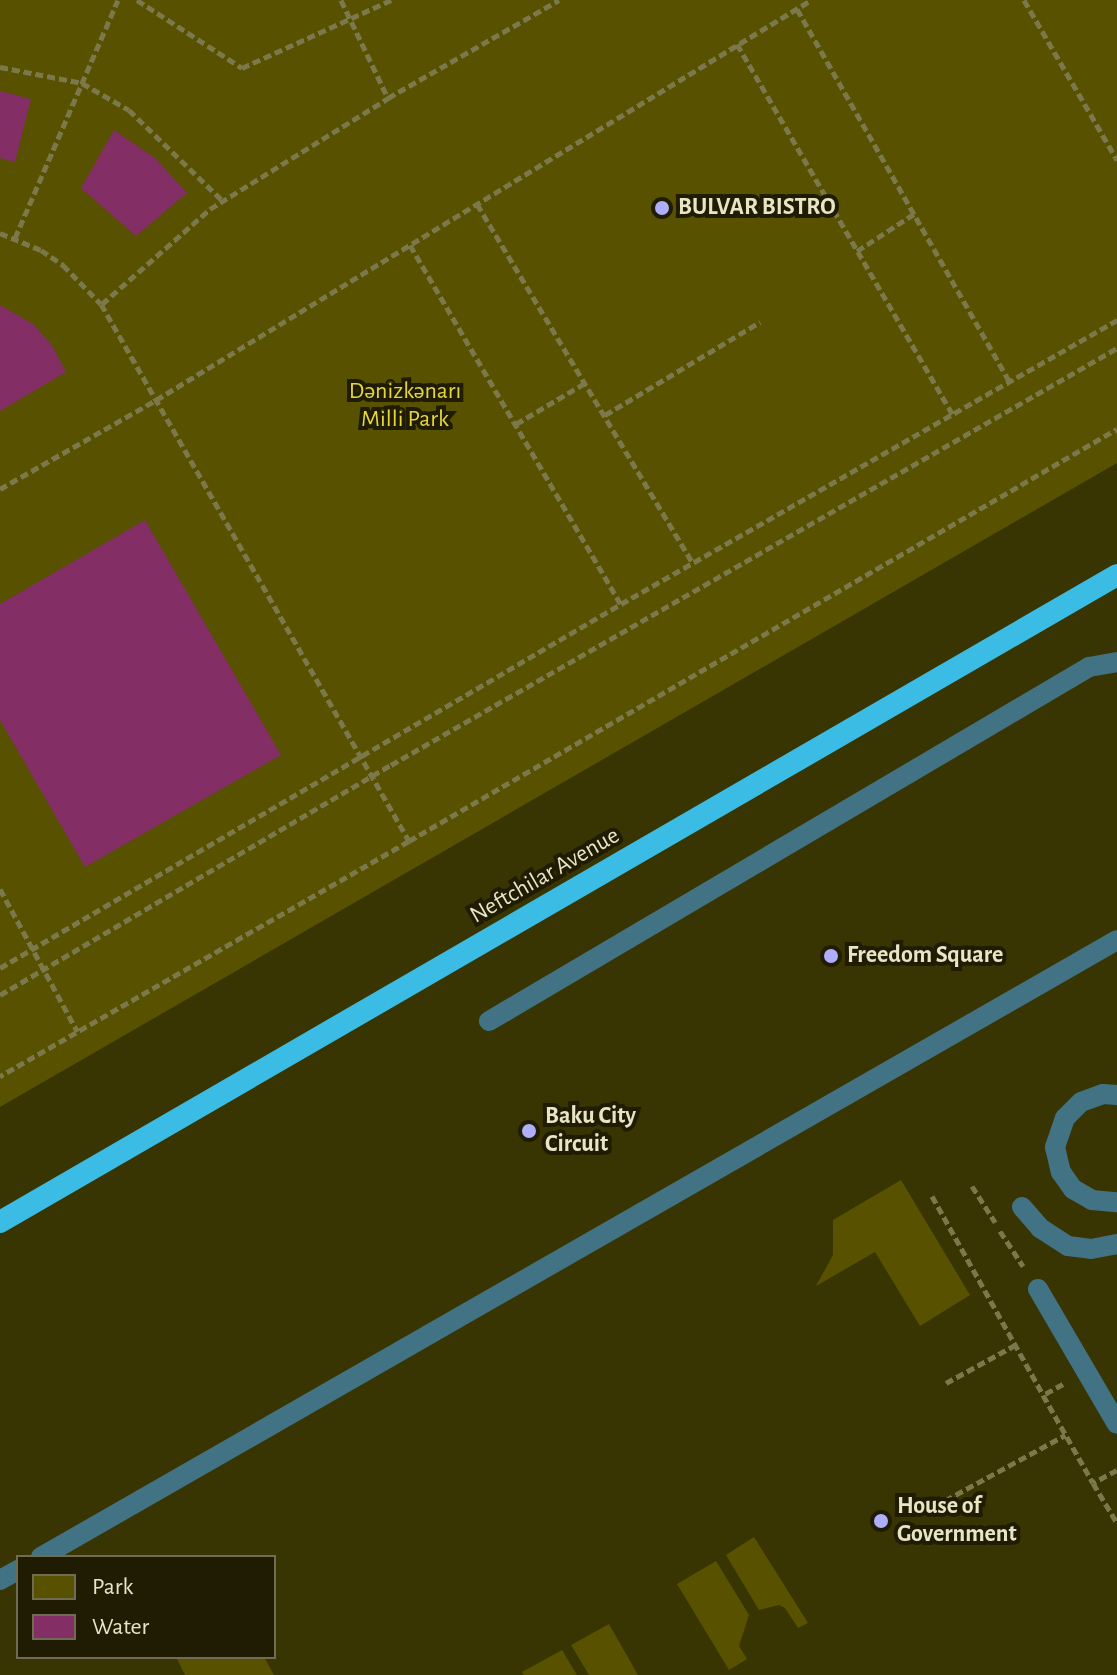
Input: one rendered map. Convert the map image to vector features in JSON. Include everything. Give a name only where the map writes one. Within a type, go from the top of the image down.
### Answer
[{"type":"highway","name":"Neftchilar Avenue","points":[[0,1222],[1117,575]]},
{"type":"lane","points":[[489,1021],[1089,667],[1117,662]]},
{"type":"lane","points":[[44,1555],[1117,940]]},
{"type":"lane","points":[[1117,1095],[1103,1094],[1081,1102],[1065,1118],[1055,1147],[1061,1172],[1073,1189],[1092,1200],[1117,1202]]},
{"type":"lane","points":[[1022,1207],[1040,1228],[1068,1246],[1091,1249],[1117,1244]]},
{"type":"lane","points":[[1038,1289],[1117,1424]]},
{"type":"path","points":[[15,238],[118,0]]},
{"type":"path","points":[[137,0],[242,68],[391,0]]},
{"type":"path","points":[[341,0],[388,98]]},
{"type":"path","points":[[101,304],[223,201],[388,98],[559,0]]},
{"type":"path","points":[[0,489],[156,400],[811,0]]},
{"type":"path","points":[[1024,0],[1117,160]]},
{"type":"path","points":[[797,9],[1010,382]]},
{"type":"path","points":[[737,44],[953,415]]},
{"type":"path","points":[[0,67],[82,83],[129,110],[223,201]]},
{"type":"path","points":[[477,204],[693,563]]},
{"type":"path","points":[[857,251],[914,214]]},
{"type":"path","points":[[0,233],[63,265],[101,304],[409,841]]},
{"type":"path","points":[[410,245],[621,604]]},
{"type":"path","points":[[0,968],[621,604],[1117,320]]},
{"type":"path","points":[[605,415],[760,322]]},
{"type":"path","points":[[0,995],[370,777],[1117,348]]},
{"type":"path","points":[[516,424],[585,383]]},
{"type":"path","points":[[0,1076],[1117,429]]},
{"type":"path","points":[[0,889],[77,1031]]},
{"type":"path","points":[[972,1186],[1038,1289]]},
{"type":"path","points":[[932,1196],[1043,1395]]},
{"type":"path","points":[[946,1383],[1015,1345]]},
{"type":"path","points":[[924,1512],[1065,1435]]},
{"type":"path","points":[[1117,1470],[1093,1483],[1117,1523]]},
{"type":"green space","name":"Dənizkənarı Milli Park","points":[[0,0],[1117,0],[1117,463],[0,1107]]},
{"type":"green space","points":[[901,1180],[970,1295],[920,1326],[875,1252],[816,1286],[833,1255],[833,1220]]},
{"type":"green space","points":[[754,1537],[808,1623],[798,1628],[785,1608],[779,1605],[759,1610],[726,1555]]},
{"type":"green space","points":[[716,1561],[749,1615],[739,1646],[747,1659],[729,1670],[677,1584]]},
{"type":"green space","points":[[609,1624],[638,1675],[589,1675],[571,1645]]},
{"type":"green space","points":[[562,1650],[577,1675],[524,1675],[522,1672]]},
{"type":"green space","points":[[177,1659],[265,1659],[274,1675],[185,1675]]},
{"type":"water","points":[[0,91],[31,99],[15,162],[0,158]]},
{"type":"water","points":[[114,130],[155,158],[187,193],[136,236],[81,188]]},
{"type":"water","points":[[0,305],[33,324],[51,344],[66,372],[0,411]]},
{"type":"water","points":[[145,520],[281,755],[85,867],[0,720],[0,604]]},
{"type":"place","name":"BULVAR BISTRO","points":[[662,208]]},
{"type":"place","name":"Freedom Square","points":[[831,956]]},
{"type":"place","name":"Baku City Circuit","points":[[529,1131]]},
{"type":"place","name":"House of Government","points":[[881,1521]]}]
